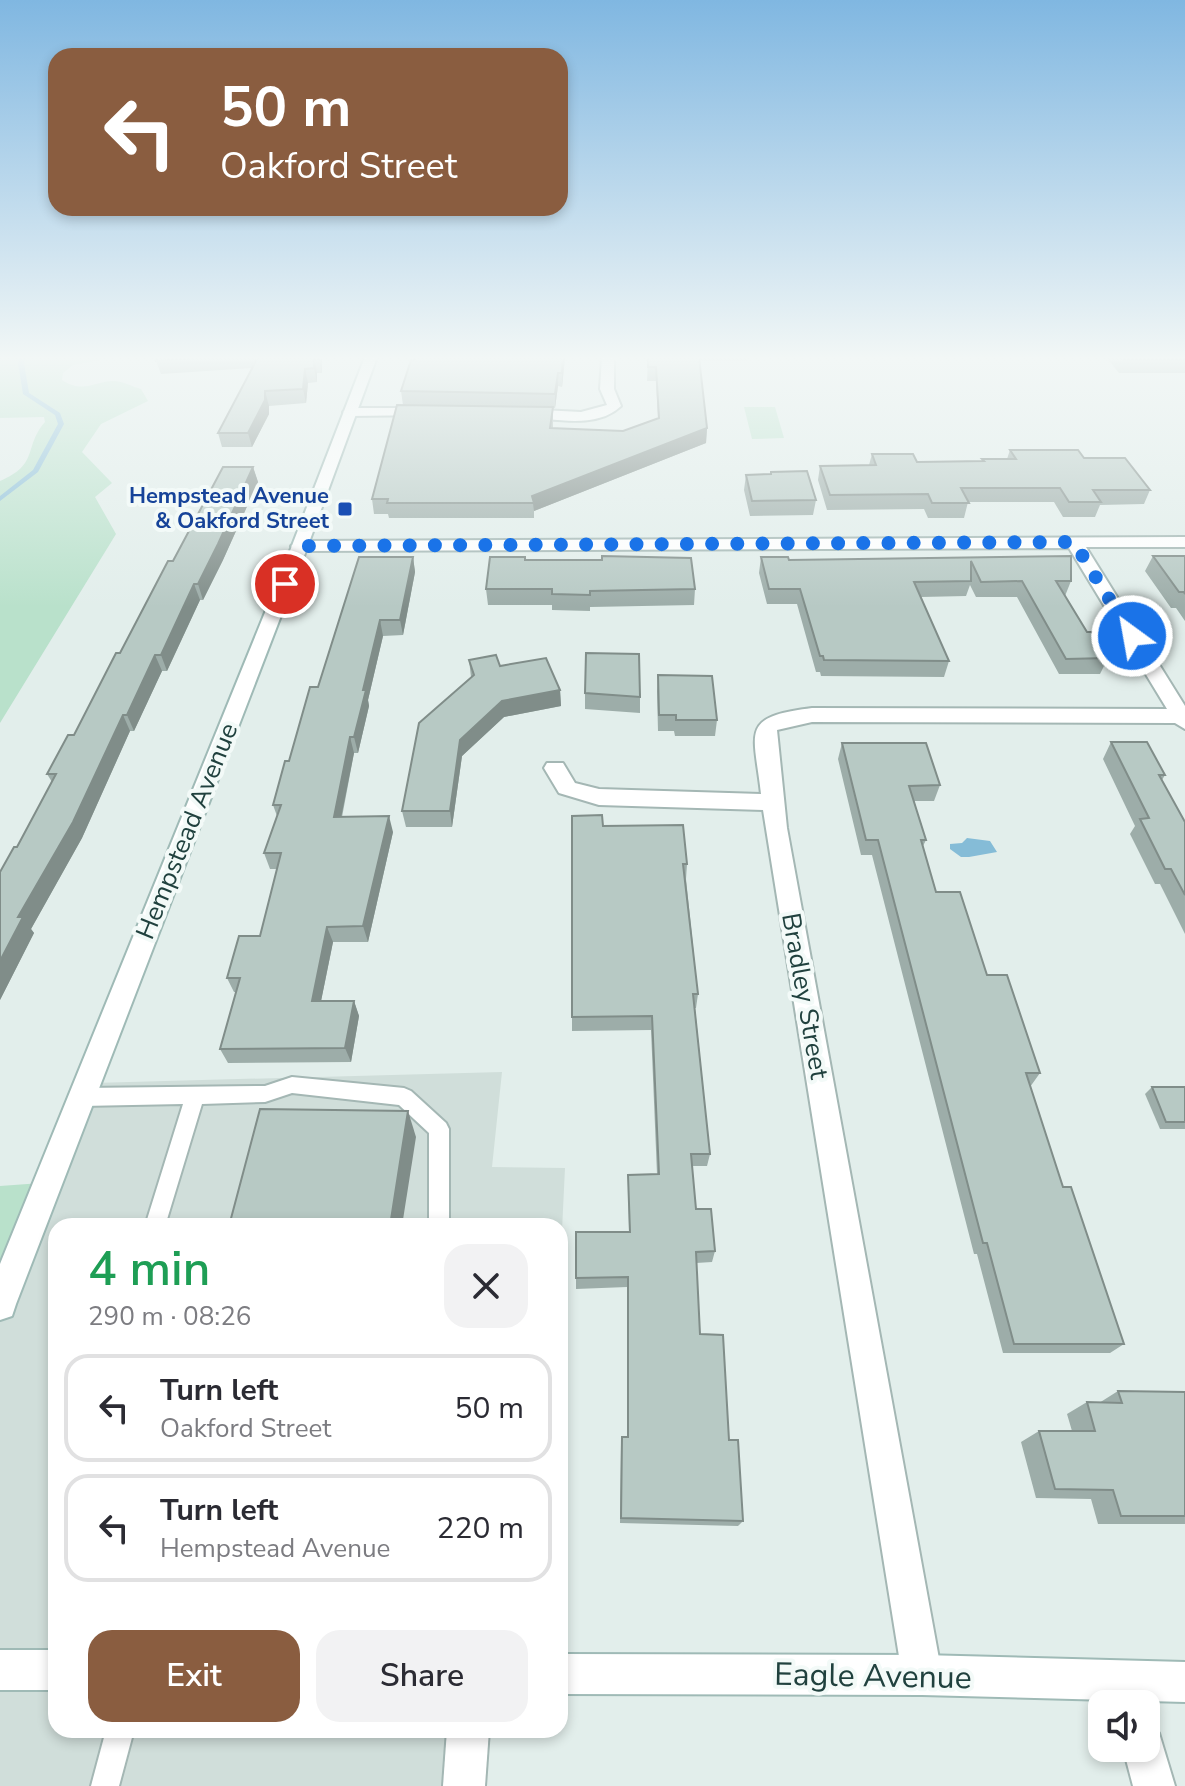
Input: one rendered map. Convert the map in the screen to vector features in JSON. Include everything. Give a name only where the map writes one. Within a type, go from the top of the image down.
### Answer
[{"type":"street","name":"Hempstead Avenue","points":[[0,1304],[339,440]]},
{"type":"street","points":[[1074,542],[1183,719]]},
{"type":"street","points":[[299,546],[1185,542]]},
{"type":"street","name":"Bradley Street","points":[[922,1675],[772,802],[765,737],[767,726],[787,718],[812,715],[1183,719]]},
{"type":"street","points":[[555,768],[567,788],[599,797],[772,802]]},
{"type":"street","points":[[0,1670],[48,1670]]},
{"type":"street","name":"Eagle Avenue","points":[[568,1674],[922,1675],[1094,1690]]},
{"type":"street","name":"Eagle Avenue","points":[[1144,1690],[1185,1682]]},
{"type":"street","points":[[464,1786],[467,1738]]},
{"type":"street","points":[[1148,1762],[1154,1786]]},
{"type":"lane","points":[[82,1097],[265,1094],[292,1085],[404,1097],[439,1129],[439,1218]]},
{"type":"lane","points":[[157,1218],[195,1095]]},
{"type":"lane","points":[[105,1786],[118,1738]]},
{"type":"shaded area","points":[[502,1072],[492,1167],[565,1168],[563,1218],[48,1218],[48,1738],[468,1738],[464,1786],[0,1786],[0,1321],[93,1083]]},
{"type":"green space","points":[[34,440],[90,440],[82,452],[112,483],[95,497],[116,534],[0,723],[0,481],[13,475],[26,461]]},
{"type":"green space","points":[[55,1182],[0,1321],[0,1186]]},
{"type":"water","points":[[967,838],[990,841],[997,852],[961,857],[950,849],[950,844],[962,843]]},
{"type":"building","points":[[388,440],[675,440],[532,496],[534,503],[387,503],[388,499],[372,499]]},
{"type":"building","points":[[1010,450],[1078,450],[1084,458],[1125,458],[1150,490],[1093,490],[1101,502],[1069,502],[1060,488],[961,488],[969,503],[932,503],[928,494],[830,495],[820,466],[876,465],[872,454],[913,454],[917,462],[1016,459]]},
{"type":"building","points":[[223,467],[253,467],[198,584],[194,584],[161,655],[155,655],[127,715],[123,715],[73,822],[18,917],[23,917],[0,961],[0,872],[56,774],[47,774],[68,735],[74,735],[116,653],[120,653],[168,561],[173,561]]},
{"type":"building","points":[[807,471],[816,500],[752,501],[746,475]]},
{"type":"building","points":[[602,556],[691,558],[695,589],[590,591],[590,595],[552,594],[552,589],[486,589],[490,557],[602,560]]},
{"type":"building","points":[[1071,556],[1071,581],[1056,581],[1087,632],[1092,632],[1108,658],[1066,659],[1022,581],[981,582],[971,561],[971,581],[914,582],[949,661],[824,660],[820,656],[800,589],[769,589],[761,557],[788,557],[789,560]]},
{"type":"building","points":[[1153,556],[1185,556],[1185,594],[1179,592]]},
{"type":"building","points":[[359,557],[413,557],[400,620],[380,620],[354,737],[350,737],[334,817],[389,816],[363,926],[327,927],[312,1001],[354,1001],[345,1048],[220,1049],[240,978],[227,978],[239,936],[260,936],[281,853],[264,853],[281,805],[273,805],[285,761],[289,761],[310,687],[318,687]]},
{"type":"building","points":[[586,653],[639,654],[640,697],[585,693]]},
{"type":"building","points":[[496,655],[500,666],[546,658],[560,690],[502,701],[460,740],[450,811],[402,811],[419,723],[474,675],[469,660]]},
{"type":"building","points":[[658,675],[712,676],[717,720],[676,720],[676,715],[659,715]]},
{"type":"building","points":[[1111,742],[1147,742],[1165,775],[1159,775],[1185,822],[1185,895],[1171,869],[1165,869],[1140,819],[1149,818]]},
{"type":"building","points":[[842,743],[926,743],[940,785],[909,786],[926,840],[921,840],[936,892],[960,892],[987,975],[1007,975],[1040,1073],[1026,1073],[1063,1187],[1071,1187],[1124,1344],[1014,1344],[987,1243],[983,1243],[878,840],[866,840]]},
{"type":"building","points":[[602,815],[603,826],[683,825],[687,864],[683,864],[698,994],[693,994],[710,1154],[691,1154],[696,1209],[711,1209],[715,1251],[696,1252],[700,1334],[723,1335],[729,1440],[738,1440],[743,1521],[621,1518],[622,1437],[628,1437],[628,1277],[576,1278],[576,1232],[630,1232],[628,1175],[659,1174],[652,1016],[572,1017],[572,816]]},
{"type":"building","points":[[1152,1087],[1185,1087],[1185,1122],[1166,1122]]},
{"type":"building","points":[[260,1109],[408,1111],[391,1218],[231,1218]]},
{"type":"building","points":[[1118,1391],[1185,1392],[1185,1516],[1121,1516],[1113,1490],[1055,1489],[1039,1431],[1095,1431],[1087,1402],[1122,1403]]},
{"type":"waterway","points":[[0,499],[36,471],[52,440]]},
{"type":"place","name":"Hempstead Avenue & Oakford Street","points":[[345,509]]},
{"type":"route","points":[[285,584],[299,546],[1074,542],[1132,636]]}]
